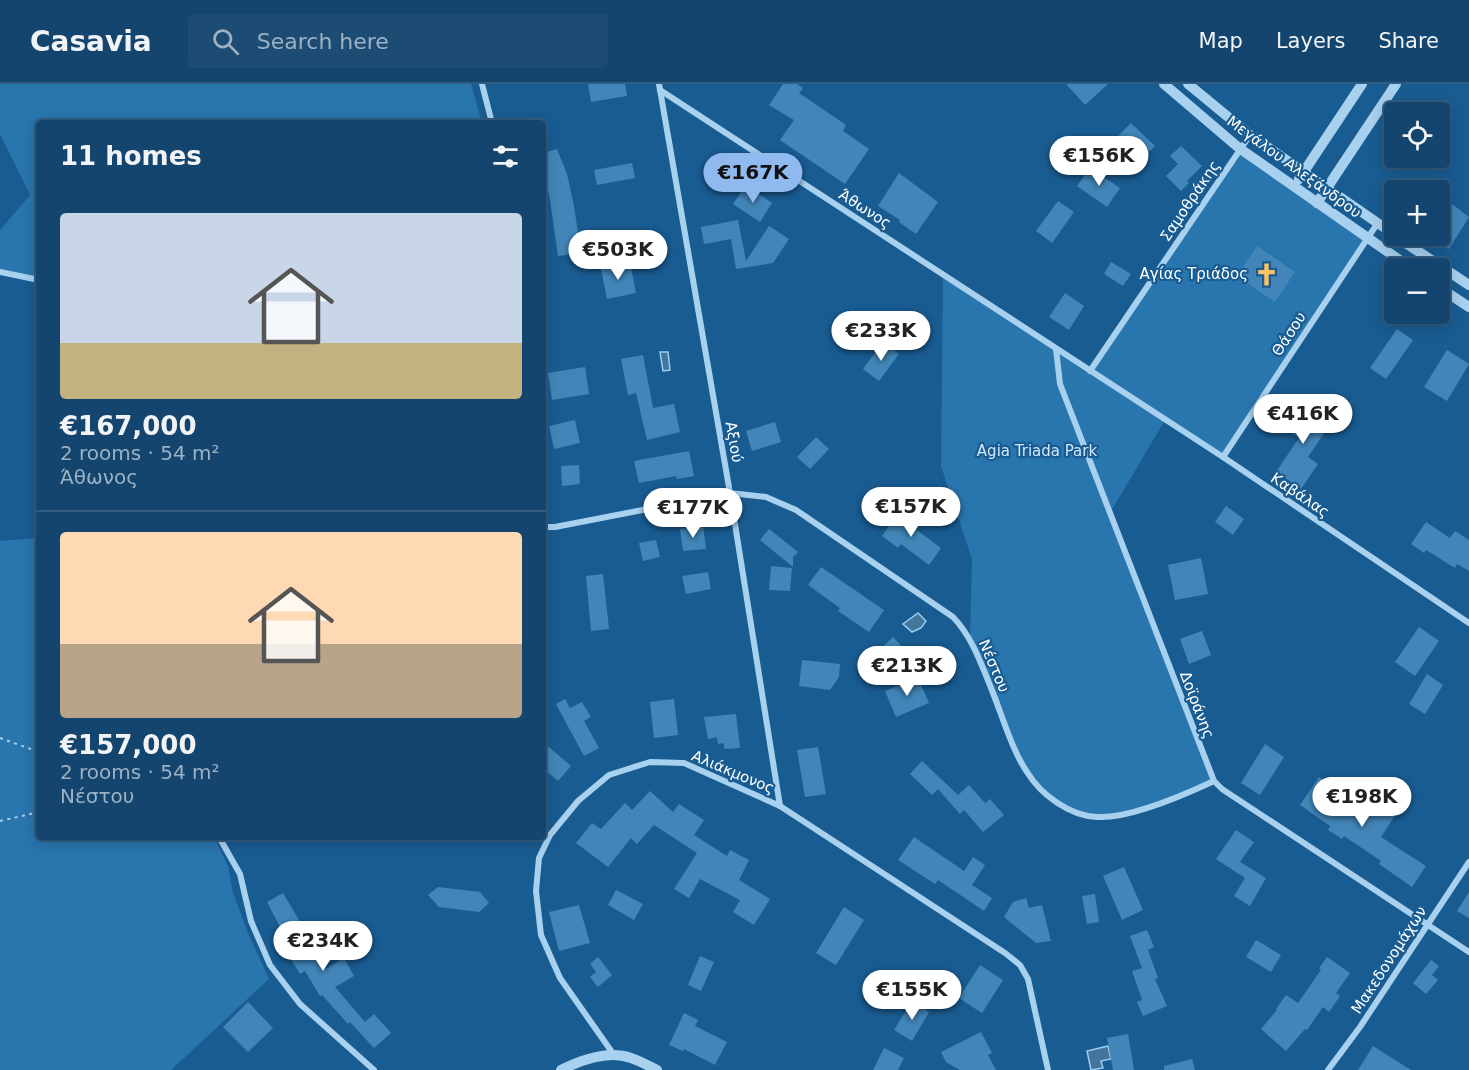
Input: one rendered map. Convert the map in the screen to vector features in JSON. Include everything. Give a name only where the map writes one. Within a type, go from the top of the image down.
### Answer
[{"type":"street","points":[[482,84],[491,120]]},
{"type":"street","name":"Μεγάλου Αλεξάνδρου","points":[[1164,84],[1239,148],[1396,258]]},
{"type":"street","name":"Μεγάλου Αλεξάνδρου","points":[[1188,84],[1250,135],[1384,228]]},
{"type":"street","points":[[1294,187],[1362,84]]},
{"type":"street","points":[[1317,203],[1396,84]]},
{"type":"street","name":"Άθωνος","points":[[659,87],[1056,349]]},
{"type":"street","name":"Αξιού","points":[[659,87],[730,493],[780,806]]},
{"type":"street","name":"Σαμοθράκης","points":[[1090,371],[1239,148],[1250,135]]},
{"type":"street","name":"Θάσου","points":[[1223,458],[1377,224]]},
{"type":"street","name":"Μεγάλου Αλεξάνδρου","points":[[1411,246],[1469,285]]},
{"type":"street","points":[[0,272],[36,279]]},
{"type":"street","points":[[1450,295],[1469,307]]},
{"type":"street","name":"Καβάλας","points":[[1056,349],[1469,623]]},
{"type":"street","name":"Δοϊράνης","points":[[1056,349],[1060,384],[1214,781]]},
{"type":"street","name":"Νέστου","points":[[546,527],[730,493],[766,498],[796,510],[953,617],[970,638],[1024,768],[1039,788],[1067,808],[1086,816],[1102,818],[1161,804],[1214,781]]},
{"type":"street","name":"Αλιάκμονος","points":[[615,1055],[561,978],[541,935],[536,891],[539,858],[550,834],[578,801],[609,775],[650,762],[684,764],[780,806],[1005,952],[1020,964],[1028,979],[1048,1070]]},
{"type":"street","points":[[1214,781],[1222,789],[1469,952]]},
{"type":"street","points":[[221,840],[240,874],[251,921],[270,965],[300,1004],[374,1070]]},
{"type":"street","name":"Μακεδονομάχων","points":[[1328,1070],[1360,1027],[1469,862]]},
{"type":"street","points":[[561,1070],[590,1059],[615,1055],[630,1057],[657,1070]]},
{"type":"path","points":[[0,738],[36,751]]},
{"type":"path","points":[[0,820],[36,813]]},
{"type":"green space","points":[[0,84],[471,84],[481,120],[36,120],[36,282],[0,269],[0,230],[30,195],[0,134]]},
{"type":"green space","name":"Agia Triada Park","points":[[1239,148],[1367,238],[1223,457],[1165,420],[1110,513],[1214,781],[1153,806],[1095,817],[1057,802],[1028,775],[970,638],[972,559],[941,466],[943,275],[1090,371]]},
{"type":"green space","points":[[36,538],[36,840],[215,840],[228,866],[233,893],[248,933],[269,979],[171,1070],[0,1070],[0,541]]},
{"type":"shaded area","points":[[660,352],[668,352],[670,370],[663,371]]},
{"type":"shaded area","points":[[918,613],[926,621],[921,628],[912,632],[903,624]]},
{"type":"shaded area","points":[[1108,1046],[1111,1059],[1101,1061],[1103,1068],[1091,1070],[1087,1051]]},
{"type":"building","points":[[588,84],[625,84],[627,96],[591,102]]},
{"type":"building","points":[[783,84],[797,84],[803,88],[799,93],[846,125],[843,131],[869,149],[845,184],[780,140],[794,120],[769,105]]},
{"type":"building","points":[[1066,84],[1108,84],[1085,105]]},
{"type":"building","points":[[1131,123],[1155,146],[1133,168],[1109,145]]},
{"type":"building","points":[[1181,146],[1202,166],[1187,181],[1189,183],[1181,191],[1166,176],[1178,164],[1170,156]]},
{"type":"building","points":[[557,149],[567,174],[581,253],[558,256],[549,193],[546,194],[546,152]]},
{"type":"building","points":[[632,163],[635,178],[597,185],[594,170]]},
{"type":"building","points":[[1090,168],[1120,188],[1107,207],[1077,186]]},
{"type":"building","points":[[899,173],[938,202],[916,234],[878,206]]},
{"type":"building","points":[[746,185],[772,203],[760,222],[733,204]]},
{"type":"building","points":[[1058,201],[1074,212],[1052,243],[1036,231]]},
{"type":"building","points":[[1452,204],[1469,217],[1449,249],[1444,246],[1450,246],[1450,207]]},
{"type":"building","points":[[738,220],[746,261],[769,226],[789,239],[773,263],[736,269],[731,239],[704,244],[701,227]]},
{"type":"building","name":"Αγίας Τριάδος","points":[[1257,246],[1295,272],[1275,302],[1237,276]]},
{"type":"building","points":[[1111,262],[1131,274],[1123,286],[1104,274]]},
{"type":"building","points":[[630,263],[636,293],[607,299],[601,269]]},
{"type":"building","points":[[1065,293],[1084,306],[1069,330],[1049,317]]},
{"type":"building","points":[[1397,329],[1413,340],[1386,379],[1370,368]]},
{"type":"building","points":[[883,342],[899,354],[879,381],[863,369]]},
{"type":"building","points":[[1447,350],[1469,364],[1447,401],[1424,387]]},
{"type":"building","points":[[643,355],[653,408],[674,404],[680,432],[647,440],[636,393],[628,395],[621,359]]},
{"type":"building","points":[[585,367],[589,394],[552,400],[548,373]]},
{"type":"building","points":[[1301,402],[1331,423],[1308,457],[1318,464],[1301,489],[1276,472],[1299,438],[1283,427]]},
{"type":"building","points":[[575,420],[580,443],[554,449],[549,426]]},
{"type":"building","points":[[775,422],[781,442],[752,451],[746,431]]},
{"type":"building","points":[[816,437],[829,449],[810,469],[797,457]]},
{"type":"building","points":[[689,451],[694,476],[677,479],[676,476],[639,483],[634,461]]},
{"type":"building","points":[[579,465],[580,484],[562,486],[561,466]]},
{"type":"building","points":[[1226,506],[1244,519],[1233,535],[1215,522]]},
{"type":"building","points":[[900,511],[917,523],[910,525],[941,548],[929,565],[901,544],[898,548],[882,536]]},
{"type":"building","points":[[1426,522],[1450,538],[1455,531],[1469,540],[1469,571],[1457,564],[1455,568],[1426,550],[1424,553],[1411,544]]},
{"type":"building","points":[[703,526],[706,549],[683,551],[680,529]]},
{"type":"building","points":[[769,529],[798,552],[793,557],[793,567],[760,540]]},
{"type":"building","points":[[656,540],[660,557],[643,561],[639,543]]},
{"type":"building","points":[[1201,558],[1208,594],[1175,600],[1168,565]]},
{"type":"building","points":[[771,566],[792,568],[790,591],[769,590]]},
{"type":"building","points":[[821,567],[884,610],[869,632],[838,611],[840,608],[808,585]]},
{"type":"building","points":[[708,572],[711,589],[686,594],[682,576]]},
{"type":"building","points":[[603,574],[609,629],[591,631],[586,576]]},
{"type":"building","points":[[1419,627],[1439,641],[1415,676],[1395,662]]},
{"type":"building","points":[[1202,631],[1211,655],[1189,664],[1180,639]]},
{"type":"building","points":[[893,637],[910,655],[886,679],[868,661]]},
{"type":"building","points":[[802,660],[840,664],[839,677],[830,690],[799,686]]},
{"type":"building","points":[[1427,674],[1443,685],[1425,714],[1409,704]]},
{"type":"building","points":[[918,678],[929,703],[896,717],[885,691]]},
{"type":"building","points":[[565,699],[570,708],[582,702],[591,717],[584,721],[599,748],[584,756],[556,704]]},
{"type":"building","points":[[674,699],[678,735],[654,738],[650,702]]},
{"type":"building","points":[[736,714],[740,748],[724,749],[724,743],[718,744],[717,737],[708,739],[704,717]]},
{"type":"building","points":[[1265,744],[1284,757],[1260,795],[1241,783]]},
{"type":"building","points":[[546,745],[571,766],[558,781],[546,771]]},
{"type":"building","points":[[818,747],[826,794],[805,797],[797,750]]},
{"type":"building","points":[[922,761],[958,795],[969,785],[985,803],[990,799],[1004,815],[983,832],[964,810],[960,814],[938,789],[932,795],[910,774]]},
{"type":"building","points":[[1319,777],[1349,797],[1350,794],[1373,809],[1377,802],[1396,814],[1381,837],[1426,866],[1412,887],[1379,864],[1381,861],[1344,836],[1342,839],[1328,830],[1330,826],[1300,805]]},
{"type":"building","points":[[650,791],[673,812],[679,804],[704,820],[694,835],[727,856],[730,850],[749,860],[739,880],[770,899],[754,925],[733,912],[740,900],[700,879],[689,898],[674,889],[697,853],[654,825],[637,844],[631,838],[608,867],[576,843],[592,823],[601,829],[625,803],[632,810]]},
{"type":"building","points":[[1236,830],[1254,842],[1240,862],[1266,878],[1250,906],[1234,896],[1245,878],[1216,859]]},
{"type":"building","points":[[914,837],[964,871],[973,857],[985,865],[972,885],[992,898],[984,911],[938,880],[935,884],[898,860]]},
{"type":"building","points":[[1124,867],[1143,910],[1122,920],[1103,876]]},
{"type":"building","points":[[438,887],[480,892],[489,903],[479,912],[439,907],[428,895]]},
{"type":"building","points":[[616,890],[643,904],[634,920],[608,905]]},
{"type":"building","points":[[1469,892],[1469,918],[1457,911]]},
{"type":"building","points":[[283,893],[306,932],[304,934],[326,969],[344,958],[354,976],[335,987],[365,1022],[374,1014],[391,1033],[374,1048],[322,995],[320,996],[305,971],[300,974],[292,961],[297,958],[279,931],[281,929],[267,902]]},
{"type":"building","points":[[1095,894],[1099,922],[1087,924],[1082,896]]},
{"type":"building","points":[[1026,898],[1029,908],[1042,905],[1051,941],[1036,943],[1004,917],[1013,902]]},
{"type":"building","points":[[579,905],[590,943],[559,951],[549,912]]},
{"type":"building","points":[[844,907],[864,920],[836,965],[816,953]]},
{"type":"building","points":[[1147,930],[1154,947],[1148,950],[1158,978],[1155,979],[1167,1006],[1143,1016],[1137,1002],[1142,1000],[1132,971],[1142,968],[1130,936]]},
{"type":"building","points":[[1256,940],[1281,955],[1271,972],[1246,957]]},
{"type":"building","points":[[700,956],[714,962],[701,991],[688,985]]},
{"type":"building","points":[[598,957],[612,975],[598,987],[590,977],[596,972],[590,964]]},
{"type":"building","points":[[1327,957],[1350,973],[1336,993],[1340,996],[1329,1012],[1323,1007],[1307,1030],[1305,1029],[1286,1051],[1261,1029],[1286,995],[1298,1003],[1321,970],[1319,968]]},
{"type":"building","points":[[1431,960],[1439,966],[1432,975],[1438,980],[1426,994],[1413,983]]},
{"type":"building","points":[[980,965],[1003,980],[982,1013],[959,998]]},
{"type":"building","points":[[912,1001],[929,1012],[912,1041],[894,1030]]},
{"type":"building","points":[[248,1002],[273,1028],[248,1052],[223,1027]]},
{"type":"building","points":[[684,1013],[698,1020],[695,1026],[727,1042],[715,1065],[684,1049],[683,1051],[669,1045]]},
{"type":"building","points":[[981,1032],[992,1053],[988,1055],[996,1070],[960,1070],[946,1062],[941,1052]]},
{"type":"building","points":[[1128,1034],[1134,1070],[1113,1070],[1107,1038]]},
{"type":"building","points":[[1373,1046],[1411,1070],[1358,1070]]},
{"type":"building","points":[[884,1048],[904,1058],[898,1070],[873,1070]]},
{"type":"building","points":[[1192,1059],[1195,1070],[1164,1070],[1164,1066]]},
{"type":"place","name":"Αγίας Τριάδος","points":[[1266,274]]}]
